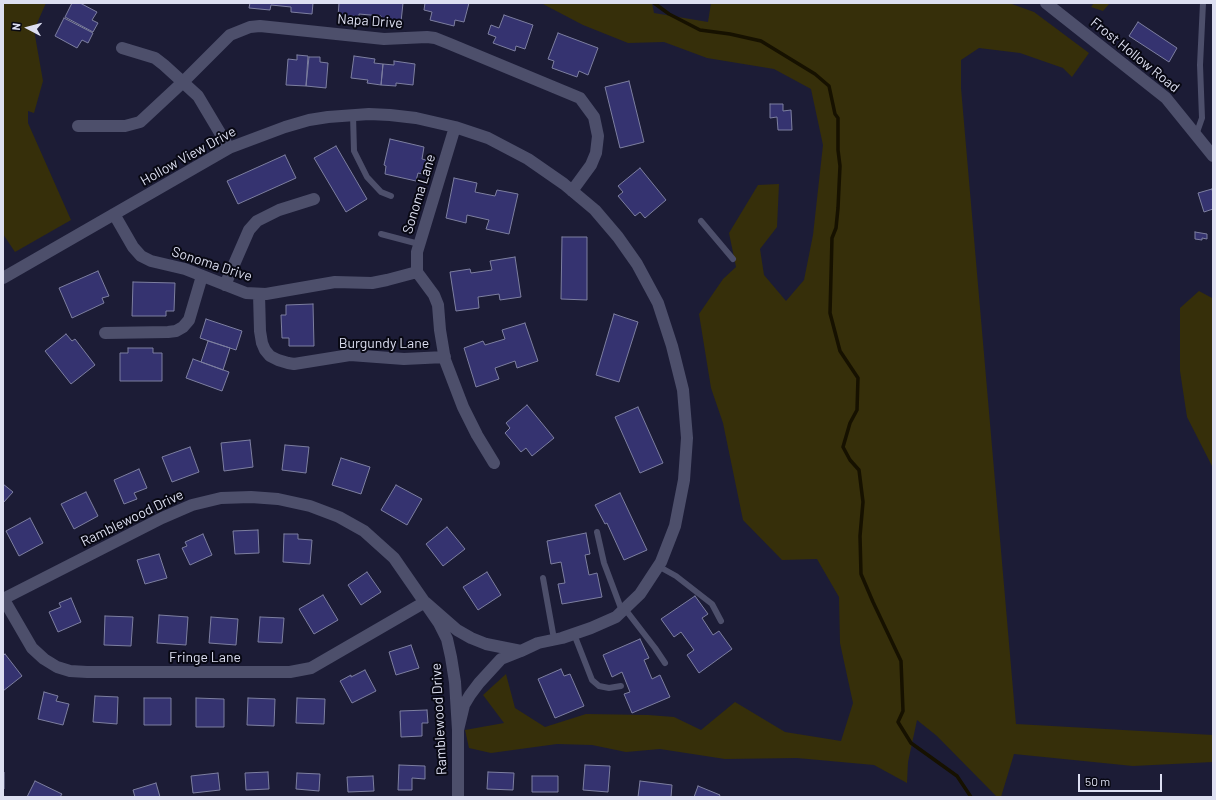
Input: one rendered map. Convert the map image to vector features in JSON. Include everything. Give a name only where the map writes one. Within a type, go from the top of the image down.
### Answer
[{"type":"street","name":"Frost Hollow Road","points":[[1046,3],[1166,98],[1213,156]]},
{"type":"street","name":"Napa Drive","points":[[78,126],[125,126],[140,122],[230,36],[250,27],[260,26],[384,39],[427,36],[580,98],[594,117],[598,136],[596,153],[591,164],[572,191]]},
{"type":"street","points":[[122,48],[155,58],[164,64],[198,96],[229,148]]},
{"type":"street","name":"Hollow View Drive","points":[[5,273],[114,214],[229,148],[285,127],[309,120],[353,115],[369,114],[416,118],[455,127],[488,138],[528,159],[595,210],[618,237],[646,278],[663,315],[672,346],[683,390],[687,438],[684,480],[675,526],[658,566],[640,594],[624,610],[616,617],[574,634],[538,643],[501,659],[470,694],[464,705],[458,730]]},
{"type":"street","name":"Sonoma Lane","points":[[417,272],[417,252],[419,244],[455,127]]},
{"type":"street","points":[[225,285],[249,230],[257,221],[279,210],[314,199]]},
{"type":"street","name":"Sonoma Drive","points":[[114,214],[133,247],[141,256],[151,261],[184,269],[246,293],[266,294],[335,282],[372,283],[417,272]]},
{"type":"street","points":[[417,272],[434,295],[438,305],[440,330],[445,357],[463,407],[477,435],[494,463]]},
{"type":"street","points":[[105,333],[168,332],[183,328],[189,320],[202,276]]},
{"type":"street","name":"Burgundy Lane","points":[[259,294],[260,331],[262,343],[270,356],[278,360],[294,364],[350,355],[404,359],[445,357]]},
{"type":"street","name":"Ramblewood Drive","points":[[3,599],[162,518],[192,505],[221,498],[251,497],[278,499],[310,506],[339,517],[364,531],[394,558],[439,623],[448,645],[455,682],[458,730],[458,797]]},
{"type":"street","name":"Fringe Lane","points":[[3,599],[32,648],[44,660],[57,667],[70,671],[88,672],[290,672],[311,668],[425,602]]},
{"type":"street","points":[[425,602],[457,630],[486,644],[520,651]]},
{"type":"lane","points":[[1196,135],[1202,118],[1200,65],[1203,3]]},
{"type":"lane","points":[[353,115],[354,151],[367,178],[381,192],[391,196]]},
{"type":"lane","points":[[701,221],[733,259]]},
{"type":"lane","points":[[381,234],[419,244]]},
{"type":"lane","points":[[597,532],[604,563],[624,610],[655,648],[665,663]]},
{"type":"lane","points":[[658,566],[676,576],[712,604],[721,621]]},
{"type":"lane","points":[[543,578],[554,639]]},
{"type":"lane","points":[[574,634],[592,680],[599,686],[609,688],[621,686]]},
{"type":"shaded area","points":[[3,3],[46,3],[34,30],[43,81],[34,113],[28,111],[28,123],[71,220],[15,252],[3,234]]},
{"type":"shaded area","points":[[541,3],[652,3],[654,13],[708,22],[711,3],[1009,3],[1034,12],[1089,53],[1072,77],[1063,68],[1020,53],[979,48],[961,60],[961,88],[1016,724],[1213,735],[1213,762],[1133,766],[1014,754],[1001,797],[997,797],[937,736],[917,720],[908,762],[907,783],[874,765],[797,758],[725,759],[660,749],[626,752],[592,745],[557,744],[491,753],[469,748],[465,730],[504,723],[483,695],[506,674],[515,708],[545,727],[586,714],[648,715],[674,717],[701,730],[735,702],[785,732],[841,741],[853,703],[840,643],[839,597],[817,559],[782,560],[743,520],[723,423],[711,388],[699,314],[723,279],[736,267],[729,233],[758,185],[779,184],[777,227],[760,249],[764,275],[786,301],[804,280],[813,235],[823,145],[811,89],[774,69],[707,58],[664,42],[628,43],[583,25]]},
{"type":"shaded area","points":[[1094,3],[1110,3],[1103,11],[1091,7]]},
{"type":"shaded area","points":[[1199,291],[1212,298],[1213,306],[1213,468],[1187,417],[1180,371],[1180,308]]},
{"type":"building","points":[[72,3],[80,3],[97,12],[92,20],[98,23],[93,32],[65,17]]},
{"type":"building","points":[[250,3],[313,3],[312,14],[291,12],[291,7],[271,5],[270,10],[249,8]]},
{"type":"building","points":[[339,3],[403,3],[401,22],[380,20],[381,16],[359,14],[359,19],[338,17]]},
{"type":"building","points":[[425,3],[469,3],[464,22],[455,20],[454,26],[430,20],[432,12],[424,10]]},
{"type":"building","points":[[504,15],[533,25],[525,49],[516,46],[515,51],[493,43],[496,37],[488,34],[491,25],[499,28]]},
{"type":"building","points":[[64,18],[93,33],[88,43],[82,40],[77,48],[55,36]]},
{"type":"building","points":[[1138,22],[1177,48],[1169,62],[1129,36]]},
{"type":"building","points":[[558,33],[598,48],[588,75],[579,71],[577,77],[552,68],[554,61],[548,59]]},
{"type":"building","points":[[297,55],[308,56],[306,86],[286,85],[288,59],[297,60]]},
{"type":"building","points":[[354,56],[375,59],[374,63],[383,64],[381,85],[367,83],[368,80],[351,78]]},
{"type":"building","points":[[309,57],[320,57],[320,62],[328,63],[326,88],[306,86]]},
{"type":"building","points":[[394,61],[415,64],[413,85],[396,83],[396,86],[381,85],[383,64],[394,65]]},
{"type":"building","points":[[629,81],[644,142],[620,148],[605,87]]},
{"type":"building","points":[[770,104],[783,104],[783,111],[791,110],[792,130],[778,130],[777,117],[770,118]]},
{"type":"building","points":[[390,139],[424,147],[422,159],[430,161],[427,175],[418,173],[416,181],[385,174],[386,166],[384,165]]},
{"type":"building","points":[[336,146],[367,199],[346,212],[314,158]]},
{"type":"building","points":[[285,155],[296,178],[238,204],[227,181]]},
{"type":"building","points":[[640,168],[666,200],[645,218],[640,212],[635,216],[618,196],[623,192],[618,186]]},
{"type":"building","points":[[454,178],[477,183],[475,192],[495,196],[497,190],[518,194],[509,234],[486,229],[489,220],[467,215],[466,223],[446,218]]},
{"type":"building","points":[[1212,189],[1213,209],[1204,212],[1198,193]]},
{"type":"building","points":[[1195,232],[1207,234],[1207,239],[1195,239]]},
{"type":"building","points":[[562,237],[587,237],[587,300],[561,299]]},
{"type":"building","points":[[515,257],[521,297],[500,300],[499,294],[478,297],[479,308],[456,311],[450,272],[470,269],[471,273],[492,270],[490,261]]},
{"type":"building","points":[[98,271],[109,296],[102,298],[104,303],[72,318],[59,288]]},
{"type":"building","points":[[133,282],[175,283],[174,311],[166,311],[166,316],[132,316]]},
{"type":"building","points":[[313,304],[314,346],[289,346],[289,338],[282,338],[281,315],[286,315],[286,305]]},
{"type":"building","points":[[614,314],[638,322],[619,382],[596,375]]},
{"type":"building","points":[[206,319],[242,331],[236,350],[200,338]]},
{"type":"building","points":[[525,323],[538,361],[517,368],[515,361],[495,368],[499,379],[476,387],[464,348],[483,341],[485,345],[505,339],[502,330]]},
{"type":"building","points":[[66,334],[72,341],[75,339],[95,365],[71,384],[45,351]]},
{"type":"building","points":[[208,341],[230,348],[223,370],[201,362]]},
{"type":"building","points":[[128,348],[153,348],[153,353],[162,353],[162,381],[120,381],[120,353],[128,353]]},
{"type":"building","points":[[193,359],[229,372],[222,391],[186,378]]},
{"type":"building","points":[[527,405],[554,438],[532,456],[526,448],[521,452],[505,433],[510,428],[506,423]]},
{"type":"building","points":[[638,407],[663,463],[640,473],[615,417]]},
{"type":"building","points":[[250,440],[253,467],[224,471],[221,443]]},
{"type":"building","points":[[285,445],[309,447],[306,473],[282,470]]},
{"type":"building","points":[[190,447],[199,472],[172,482],[162,457]]},
{"type":"building","points":[[341,458],[370,467],[361,494],[332,485]]},
{"type":"building","points":[[139,469],[147,488],[134,493],[137,499],[124,504],[114,480]]},
{"type":"building","points":[[3,484],[13,492],[3,503]]},
{"type":"building","points":[[396,485],[422,499],[407,525],[381,510]]},
{"type":"building","points":[[86,492],[98,516],[74,529],[61,504]]},
{"type":"building","points":[[620,493],[647,550],[624,560],[607,523],[605,524],[595,505]]},
{"type":"building","points":[[30,518],[43,543],[19,556],[6,531]]},
{"type":"building","points":[[447,527],[465,549],[443,566],[426,544]]},
{"type":"building","points":[[258,530],[259,553],[235,554],[233,531]]},
{"type":"building","points":[[586,533],[590,554],[585,555],[589,575],[597,573],[602,597],[562,604],[558,584],[565,583],[561,562],[551,564],[547,541]]},
{"type":"building","points":[[203,534],[212,555],[190,565],[182,548],[187,546],[185,542]]},
{"type":"building","points":[[284,534],[298,534],[298,539],[312,540],[310,564],[283,562]]},
{"type":"building","points":[[159,554],[167,578],[145,584],[137,560]]},
{"type":"building","points":[[367,572],[381,592],[361,605],[348,585]]},
{"type":"building","points":[[487,572],[501,595],[478,610],[463,587]]},
{"type":"building","points":[[323,595],[338,620],[314,634],[299,609]]},
{"type":"building","points":[[695,596],[708,614],[702,618],[713,635],[719,631],[732,649],[699,673],[687,655],[694,650],[681,632],[674,637],[661,619]]},
{"type":"building","points":[[71,598],[81,622],[58,632],[49,612],[61,607],[59,603]]},
{"type":"building","points":[[159,615],[188,617],[186,645],[157,643]]},
{"type":"building","points":[[105,616],[133,617],[131,646],[104,645]]},
{"type":"building","points":[[211,617],[238,619],[236,645],[209,643]]},
{"type":"building","points":[[260,617],[284,618],[282,643],[258,642]]},
{"type":"building","points":[[640,639],[649,658],[644,660],[652,679],[660,675],[670,697],[632,713],[624,694],[630,692],[622,672],[612,677],[603,655]]},
{"type":"building","points":[[411,645],[419,668],[396,675],[389,652]]},
{"type":"building","points":[[5,654],[22,676],[3,691],[3,656]]},
{"type":"building","points":[[561,669],[564,676],[570,674],[584,706],[555,718],[538,679]]},
{"type":"building","points":[[365,670],[376,691],[352,703],[340,681]]},
{"type":"building","points":[[44,692],[58,696],[56,701],[69,704],[63,725],[38,719]]},
{"type":"building","points":[[95,696],[118,697],[117,724],[93,722]]},
{"type":"building","points":[[144,698],[171,698],[171,725],[144,725]]},
{"type":"building","points":[[196,698],[224,699],[224,727],[196,727]]},
{"type":"building","points":[[248,698],[275,699],[274,726],[247,725]]},
{"type":"building","points":[[297,698],[325,699],[324,724],[296,723]]},
{"type":"building","points":[[427,710],[428,723],[422,723],[422,736],[401,737],[400,711]]},
{"type":"building","points":[[399,765],[425,766],[425,779],[412,778],[412,790],[398,790]]},
{"type":"building","points":[[585,765],[610,766],[608,792],[583,790]]},
{"type":"building","points":[[4,772],[4,789],[3,789]]},
{"type":"building","points":[[268,772],[269,789],[246,790],[245,773]]},
{"type":"building","points":[[488,772],[514,773],[513,790],[487,789]]},
{"type":"building","points":[[218,773],[220,790],[193,793],[191,776]]},
{"type":"building","points":[[297,773],[320,774],[319,791],[296,789]]},
{"type":"building","points":[[373,776],[374,791],[348,792],[347,777]]},
{"type":"building","points":[[532,776],[558,776],[558,792],[532,792]]},
{"type":"building","points":[[35,781],[62,794],[60,797],[27,797]]},
{"type":"building","points":[[640,781],[672,785],[671,797],[638,797]]},
{"type":"building","points":[[156,783],[160,797],[135,797],[133,790]]},
{"type":"building","points":[[698,786],[720,795],[719,797],[694,797]]},
{"type":"waterway","points":[[654,3],[669,14],[700,30],[730,34],[761,41],[815,74],[829,86],[835,114],[838,118],[838,150],[840,166],[836,228],[832,238],[830,313],[840,351],[858,378],[857,410],[850,423],[843,447],[850,460],[859,470],[863,502],[860,536],[861,574],[901,661],[903,711],[898,722],[911,743],[957,776],[971,797]]}]
